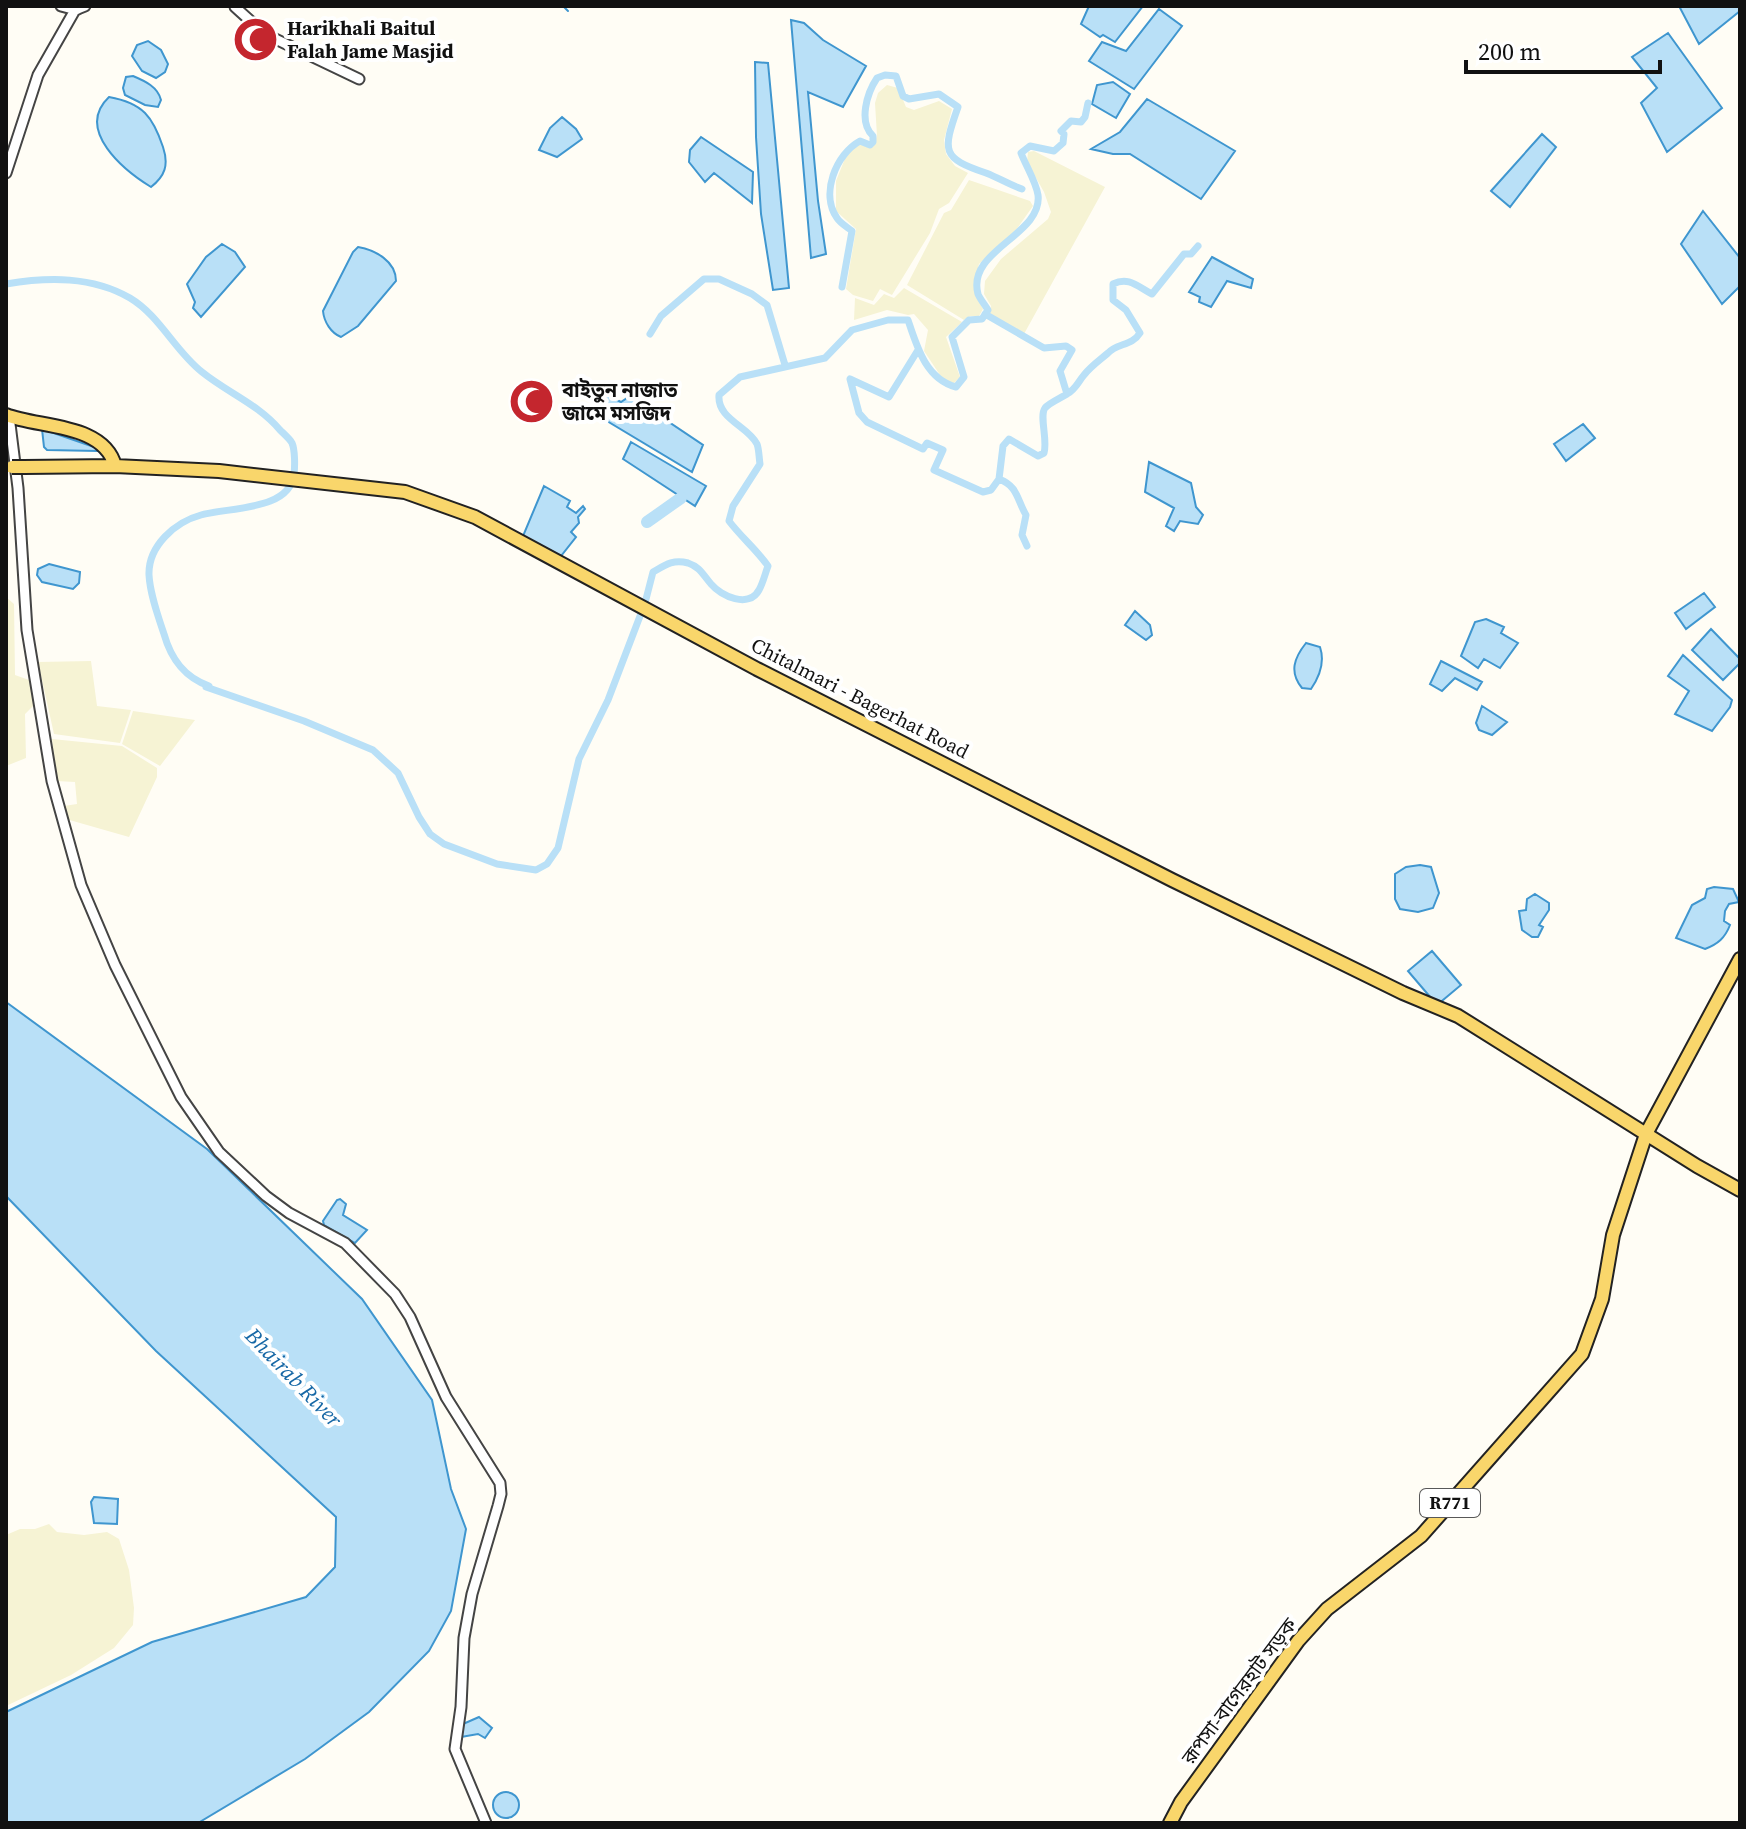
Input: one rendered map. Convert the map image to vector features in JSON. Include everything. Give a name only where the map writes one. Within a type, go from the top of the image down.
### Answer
[{"type":"main road","points":[[8,416],[97,440],[112,455],[115,466]]},
{"type":"main road","name":"Chitalmari - Bagerhat Road","points":[[14,467],[115,466],[219,471],[405,492],[475,517],[633,604],[1172,880],[1403,993],[1458,1016],[1646,1134]]},
{"type":"main road","name":"R771","points":[[1646,1134],[1740,959]]},
{"type":"main road","points":[[1646,1134],[1740,1190]]},
{"type":"main road","name":"রূপসা-বাগেরহাট সড়ক","points":[[1170,1823],[1181,1802],[1298,1641],[1327,1609],[1421,1536],[1582,1354],[1602,1299],[1613,1235],[1646,1134]]},
{"type":"street","points":[[61,6],[76,10],[84,6]]},
{"type":"street","points":[[6,173],[38,75],[75,10],[84,6]]},
{"type":"street","points":[[235,7],[265,34],[359,79]]},
{"type":"street","points":[[8,416],[18,488],[27,630],[52,781],[81,885],[115,965],[181,1097],[219,1152],[289,1213],[345,1243],[395,1294],[410,1317],[446,1397],[500,1483],[501,1494],[472,1594],[464,1638],[461,1707],[455,1749],[486,1823]]},
{"type":"shaded area","points":[[887,85],[898,88],[906,107],[914,110],[939,101],[952,109],[944,140],[946,154],[955,166],[968,173],[949,203],[939,209],[930,233],[892,295],[880,289],[873,301],[853,295],[846,289],[856,229],[836,211],[836,181],[848,151],[859,144],[873,147],[877,136],[875,103],[878,93]]},
{"type":"shaded area","points":[[1034,151],[1105,187],[1024,334],[989,316],[991,306],[984,294],[985,281],[1001,259],[1048,219],[1051,212],[1027,162],[1028,152]]},
{"type":"shaded area","points":[[969,180],[1030,201],[1033,206],[1016,230],[979,264],[976,296],[983,309],[979,316],[964,320],[907,285],[944,213],[951,210]]},
{"type":"shaded area","points":[[904,288],[962,322],[946,337],[960,377],[954,383],[944,381],[924,351],[928,330],[914,314],[887,310],[854,320],[855,298],[874,305],[884,294],[894,298]]},
{"type":"shaded area","points":[[6,597],[14,604],[15,675],[29,680],[34,705],[25,714],[26,758],[6,766]]},
{"type":"shaded area","points":[[91,661],[97,706],[131,710],[120,743],[54,734],[38,662]]},
{"type":"shaded area","points":[[133,711],[195,720],[160,766],[122,744]]},
{"type":"shaded area","points":[[52,739],[122,746],[157,768],[157,777],[129,837],[66,819],[64,806],[77,804],[75,782],[56,781]]},
{"type":"shaded area","points":[[49,1524],[57,1532],[84,1535],[107,1532],[119,1539],[129,1570],[133,1625],[114,1648],[71,1675],[6,1706],[6,1535]]},
{"type":"water","points":[[1089,6],[1143,6],[1115,42],[1103,35],[1100,37],[1081,24]]},
{"type":"water","points":[[1679,6],[1740,6],[1740,11],[1699,44]]},
{"type":"water","points":[[1159,9],[1182,26],[1134,89],[1089,61],[1102,42],[1126,51]]},
{"type":"water","points":[[791,20],[804,23],[823,40],[866,66],[843,107],[808,92],[826,254],[811,258]]},
{"type":"water","points":[[1668,33],[1722,108],[1667,152],[1641,103],[1657,88],[1632,57]]},
{"type":"water","points":[[148,41],[161,50],[168,64],[165,72],[156,78],[142,71],[132,56],[137,45]]},
{"type":"water","points":[[755,62],[768,63],[789,288],[773,290],[761,214]]},
{"type":"water","points":[[133,76],[157,91],[161,100],[158,107],[145,105],[125,95],[126,77]]},
{"type":"water","points":[[1113,82],[1130,94],[1116,118],[1092,104],[1097,85]]},
{"type":"water","points":[[109,97],[138,108],[155,127],[166,165],[160,179],[151,187],[117,160],[100,136],[97,123],[100,110]]},
{"type":"water","points":[[1147,99],[1235,151],[1201,199],[1130,154],[1091,149],[1120,132]]},
{"type":"water","points":[[562,117],[582,139],[557,157],[539,150],[550,128]]},
{"type":"water","points":[[1542,134],[1556,147],[1510,207],[1491,191]]},
{"type":"water","points":[[701,137],[753,172],[752,203],[714,173],[705,182],[689,162],[690,150]]},
{"type":"water","points":[[1703,211],[1740,258],[1740,286],[1722,304],[1681,244]]},
{"type":"water","points":[[222,244],[235,252],[245,267],[201,317],[193,308],[195,302],[187,284],[206,257]]},
{"type":"water","points":[[358,247],[388,262],[396,281],[358,326],[341,337],[329,327],[323,311]]},
{"type":"water","points":[[1212,257],[1253,279],[1251,288],[1227,281],[1211,307],[1199,302],[1200,297],[1189,292]]},
{"type":"water","points":[[605,394],[621,402],[630,396],[703,445],[692,472],[592,412]]},
{"type":"water","points":[[1583,424],[1595,438],[1566,461],[1554,444]]},
{"type":"water","points":[[42,429],[97,448],[97,451],[47,450]]},
{"type":"water","points":[[631,442],[706,486],[695,506],[623,459]]},
{"type":"water","points":[[1149,462],[1191,483],[1196,507],[1203,515],[1198,524],[1180,521],[1174,531],[1166,526],[1174,508],[1145,492]]},
{"type":"water","points":[[544,486],[570,501],[567,507],[576,513],[583,506],[585,509],[571,532],[576,537],[561,556],[523,536]]},
{"type":"water","points":[[49,564],[80,572],[79,583],[73,589],[42,582],[37,575],[38,569]]},
{"type":"water","points":[[1704,593],[1715,607],[1686,629],[1675,613]]},
{"type":"water","points":[[1135,611],[1150,625],[1152,635],[1146,640],[1125,625]]},
{"type":"water","points":[[1486,619],[1504,627],[1501,633],[1518,643],[1500,668],[1484,659],[1478,668],[1461,656],[1475,622]]},
{"type":"water","points":[[1711,629],[1740,659],[1740,663],[1723,680],[1692,650]]},
{"type":"water","points":[[1306,643],[1320,647],[1322,658],[1321,669],[1311,689],[1302,688],[1294,671],[1298,654]]},
{"type":"water","points":[[1683,655],[1732,700],[1712,731],[1675,714],[1689,691],[1668,676]]},
{"type":"water","points":[[1441,661],[1482,682],[1477,690],[1455,678],[1442,691],[1430,684]]},
{"type":"water","points":[[1482,706],[1507,722],[1492,735],[1479,730],[1476,723]]},
{"type":"water","points":[[1406,867],[1431,867],[1439,893],[1433,908],[1418,912],[1400,909],[1395,899],[1395,874]]},
{"type":"water","points":[[1707,889],[1733,889],[1739,902],[1729,904],[1725,911],[1724,921],[1730,925],[1723,937],[1705,949],[1676,938],[1692,905],[1705,898]]},
{"type":"water","points":[[1535,894],[1549,903],[1549,910],[1539,925],[1543,927],[1538,937],[1532,937],[1522,930],[1519,911],[1526,910],[1527,899]]},
{"type":"water","points":[[1432,951],[1461,985],[1437,1005],[1408,971]]},
{"type":"water","name":"Bhairab River","points":[[6,1002],[207,1149],[362,1299],[432,1400],[451,1489],[466,1529],[451,1611],[429,1651],[369,1712],[305,1759],[198,1823],[6,1823],[6,1712],[152,1642],[306,1597],[335,1567],[336,1517],[156,1351],[6,1196]]},
{"type":"water","points":[[340,1199],[346,1204],[343,1215],[367,1230],[355,1243],[324,1225],[323,1221]]},
{"type":"water","points":[[94,1497],[118,1499],[117,1524],[94,1523],[91,1502]]},
{"type":"water","points":[[479,1717],[492,1728],[485,1738],[478,1734],[461,1737],[463,1724]]},
{"type":"water","points":[[506,1792],[515,1796],[519,1805],[515,1814],[506,1818],[497,1814],[493,1805],[497,1796]]},
{"type":"waterway","points":[[563,6],[568,11]]},
{"type":"waterway","points":[[842,287],[852,231],[838,220],[832,208],[830,187],[838,165],[851,147],[860,141],[870,145],[873,142],[865,115],[867,99],[877,78],[896,76],[903,96],[909,99],[939,94],[958,107],[948,144],[954,157],[961,163],[1022,189]]},
{"type":"waterway","points":[[206,687],[304,721],[373,750],[398,773],[430,834],[444,844],[497,864],[536,870],[547,864],[558,848],[579,759],[608,700],[645,603],[653,572],[673,562],[688,563],[721,593],[742,600],[754,596],[763,581],[768,566],[729,521],[733,506],[760,464],[758,446],[723,410],[719,395],[740,377],[825,358],[852,330],[888,320],[908,320],[924,361],[937,377],[956,387],[964,377],[952,337],[969,320],[982,319],[988,310],[978,294],[977,279],[993,254],[1029,221],[1036,209],[1037,190],[1021,153],[1030,146],[1054,151],[1063,143],[1064,134],[1061,131],[1071,121],[1081,122],[1088,103]]},
{"type":"waterway","points":[[1067,394],[1112,350],[1140,333],[1126,310],[1113,300],[1113,284],[1129,282],[1152,294],[1184,254],[1191,254],[1198,246]]},
{"type":"waterway","points":[[650,334],[661,316],[704,279],[719,279],[752,294],[767,305],[785,365]]},
{"type":"waterway","points":[[6,284],[70,280],[100,286],[130,298],[150,314],[192,364],[262,413],[292,443],[294,474],[290,486],[282,495],[256,505],[191,518],[173,529],[153,554],[149,575],[151,590],[170,651],[192,678],[209,686]]},
{"type":"waterway","points":[[985,314],[1044,348],[1066,346],[1072,350],[1060,371],[1067,394],[1049,404],[1043,412],[1044,453],[1038,456],[1009,439],[1003,446],[999,479],[1014,490],[1026,515],[1022,535],[1027,546]]},
{"type":"waterway","points":[[918,350],[889,397],[850,379],[859,413],[867,422],[923,449],[927,443],[943,450],[934,470],[983,492],[991,490],[999,479]]},
{"type":"waterway","points":[[647,522],[681,498]]},
{"type":"place","name":"Harikhali Baitul Falah Jame Masjid","points":[[256,40]]},
{"type":"place","name":"বাইতুন নাজাত জামে মসজিদ","points":[[531,401]]}]
